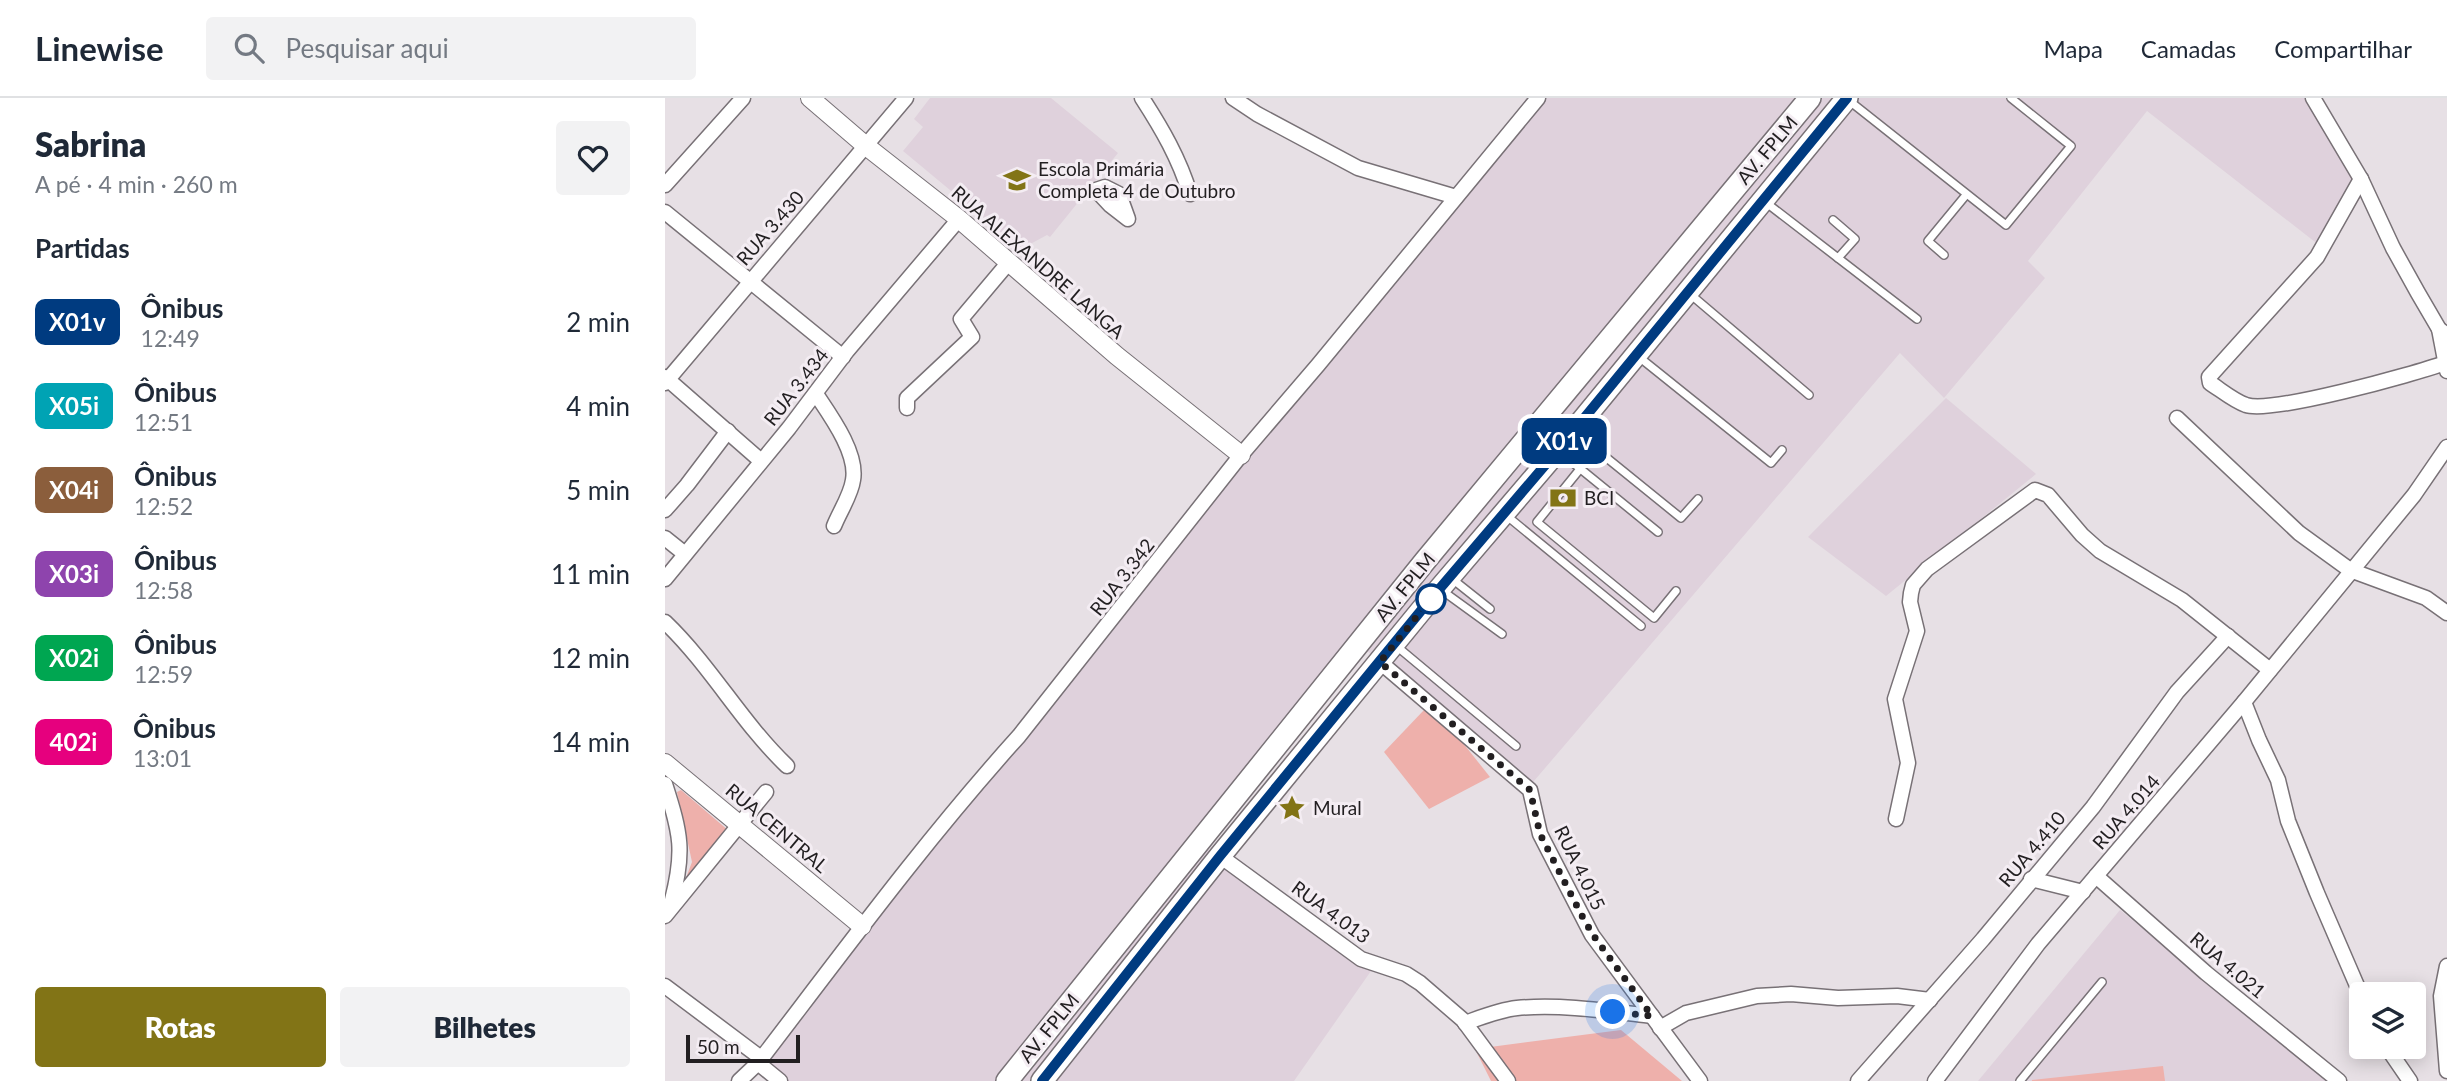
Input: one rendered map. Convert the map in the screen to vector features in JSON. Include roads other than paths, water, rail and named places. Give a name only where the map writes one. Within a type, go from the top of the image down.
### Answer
[{"type":"main road","name":"AV. FPLM","points":[[1007,1081],[1400,592],[1810,98]]},
{"type":"main road","name":"AV. FPLM","points":[[1042,1081],[1220,856],[1847,98]]},
{"type":"main road","points":[[1566,392],[1590,410]]},
{"type":"street","points":[[665,185],[743,98]]},
{"type":"street","name":"RUA ALEXANDRE LANGA","points":[[810,98],[959,219],[1117,356],[1241,455]]},
{"type":"street","name":"RUA 3.430","points":[[666,380],[907,98]]},
{"type":"street","points":[[1142,98],[1176,153],[1190,194]]},
{"type":"street","points":[[1233,98],[1257,114],[1358,167],[1456,197]]},
{"type":"street","name":"RUA 3.342","points":[[739,1081],[760,1061],[862,926],[1068,676],[1241,455],[1538,98]]},
{"type":"street","points":[[2313,98],[2361,179],[2393,248],[2443,332],[2446,367],[2277,405],[2247,405],[2210,383],[2209,377],[2317,257],[2361,179]]},
{"type":"street","points":[[665,212],[843,356]]},
{"type":"street","name":"RUA 3.434","points":[[665,579],[816,394],[843,356],[959,219]]},
{"type":"street","points":[[907,408],[907,398],[919,384],[972,337],[961,319],[1009,262]]},
{"type":"street","points":[[666,380],[761,461]]},
{"type":"street","points":[[816,394],[842,436],[853,468],[851,486],[834,526]]},
{"type":"street","points":[[2177,418],[2299,533],[2350,570],[2425,598],[2447,612]]},
{"type":"street","points":[[665,510],[728,431]]},
{"type":"street","name":"RUA 4.014","points":[[1935,1081],[2038,944],[2244,702],[2414,495],[2447,447]]},
{"type":"street","points":[[1896,820],[1908,762],[1895,699],[1917,631],[1910,602],[1913,585],[1927,569],[2032,492],[2041,491],[2048,495],[2100,551],[2182,600],[2270,670]]},
{"type":"street","points":[[665,538],[685,554]]},
{"type":"street","points":[[665,622],[718,682],[754,733],[787,766]]},
{"type":"street","name":"RUA 4.410","points":[[1858,1081],[1983,939],[2093,807],[2177,692],[2228,636]]},
{"type":"street","name":"RUA 4.015","points":[[1380,662],[1530,790],[1540,834],[1593,935],[1700,1081]]},
{"type":"street","points":[[2244,702],[2278,780],[2288,821],[2355,982]]},
{"type":"street","name":"RUA CENTRAL","points":[[665,763],[862,926]]},
{"type":"street","points":[[665,784],[679,827],[680,853],[679,873],[667,913]]},
{"type":"street","points":[[667,913],[766,792]]},
{"type":"street","name":"RUA 4.013","points":[[1220,856],[1361,959],[1406,974],[1420,983],[1465,1023],[1509,1081]]},
{"type":"street","name":"RUA 4.021","points":[[2096,876],[2196,964],[2339,1081]]},
{"type":"street","points":[[2031,879],[2083,892]]},
{"type":"street","points":[[2447,966],[2441,996],[2447,1071]]},
{"type":"street","points":[[665,986],[760,1061],[780,1081]]},
{"type":"street","points":[[1465,1023],[1516,1008],[1579,1010],[1656,1022],[1757,996],[1791,993],[1838,998],[1897,996],[1930,1000]]},
{"type":"street","points":[[2395,1059],[2410,1081]]},
{"type":"lane","points":[[1847,98],[2005,225],[2071,146],[2011,98]]},
{"type":"lane","points":[[1944,255],[1928,241],[1966,195]]},
{"type":"lane","points":[[1763,200],[1917,319]]},
{"type":"lane","points":[[1833,220],[1855,239],[1838,258]]},
{"type":"lane","points":[[1687,291],[1809,394]]},
{"type":"lane","points":[[1635,355],[1771,464],[1782,450]]},
{"type":"lane","points":[[1573,430],[1681,518],[1698,499]]},
{"type":"lane","points":[[1558,450],[1658,531]]},
{"type":"lane","points":[[1580,469],[1537,522],[1654,618],[1676,591]]},
{"type":"lane","points":[[1504,513],[1641,626]]},
{"type":"lane","points":[[1445,583],[1490,609]]},
{"type":"lane","points":[[1445,583],[1502,634]]},
{"type":"lane","points":[[1394,644],[1515,746]]},
{"type":"lane","points":[[2020,1081],[2102,982]]},
{"type":"place","name":"Escola Primária Completa 4 de Outubro","points":[[1017,180]]},
{"type":"place","name":"BCI","points":[[1563,498]]},
{"type":"place","name":"Mural","points":[[1292,808]]}]
